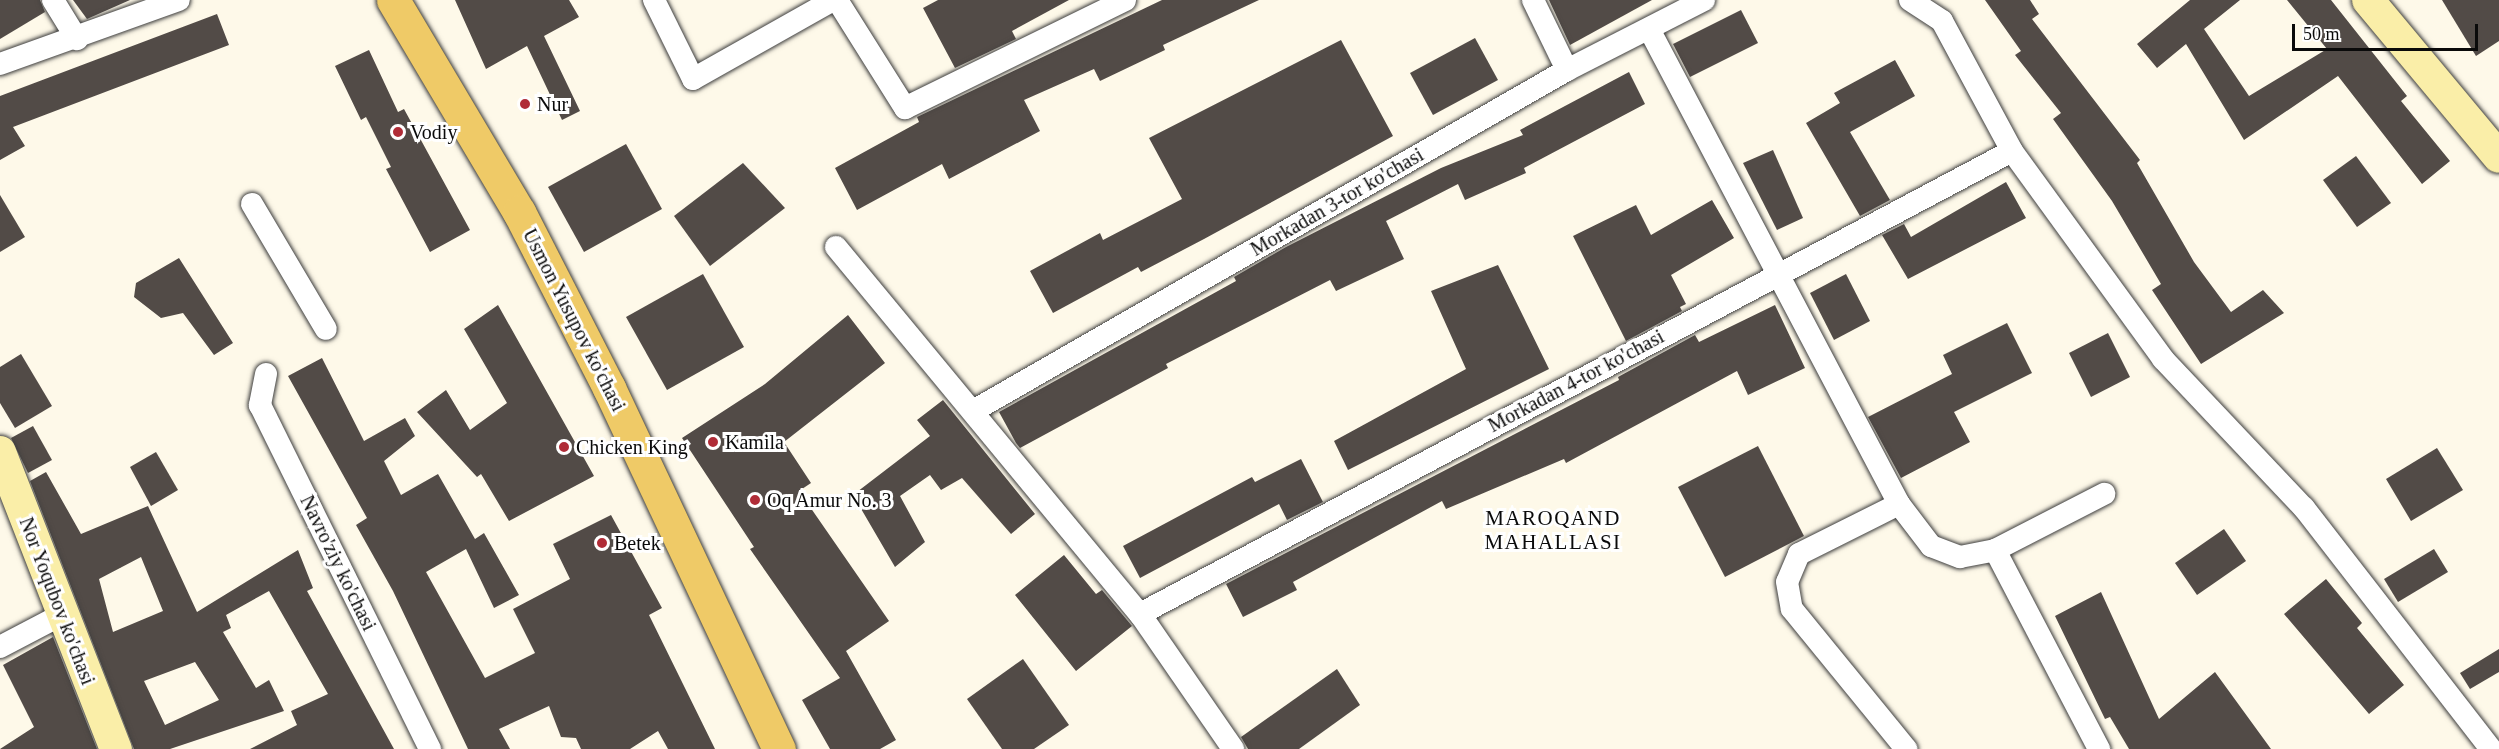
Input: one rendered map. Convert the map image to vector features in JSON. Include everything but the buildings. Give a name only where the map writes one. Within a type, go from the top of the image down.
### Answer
[{"type":"main road","name":"Usmon Yusupov ko'chasi","points":[[393,0],[519,212],[609,388],[778,749]]},
{"type":"street","points":[[53,0],[77,39]]},
{"type":"street","points":[[0,64],[77,39],[179,0]]},
{"type":"street","points":[[654,0],[693,79],[835,0],[905,108],[1125,0]]},
{"type":"street","points":[[1533,0],[1567,70]]},
{"type":"street","name":"Morkadan 3-tor ko'chasi","points":[[973,411],[1567,70],[1704,0]]},
{"type":"street","points":[[1910,0],[1942,21],[2012,152],[2163,359],[2304,508],[2491,749]]},
{"type":"street","points":[[2368,0],[2499,157]]},
{"type":"street","points":[[1649,29],[1899,504],[1931,546],[1960,557],[1995,550],[2104,494]]},
{"type":"street","name":"Morkadan 4-tor ko'chasi","points":[[1140,614],[1778,273],[2012,152]]},
{"type":"street","points":[[252,204],[326,329]]},
{"type":"street","points":[[836,247],[1140,614],[1233,749]]},
{"type":"street","name":"Navro'ziy ko'chasi","points":[[266,375],[260,405],[430,749]]},
{"type":"street","name":"Nor Yoqubov ko'chasi","points":[[0,452],[61,615],[116,749]]},
{"type":"street","points":[[1899,504],[1799,554],[1787,582],[1792,609],[1906,749]]},
{"type":"street","points":[[1995,550],[2099,749]]},
{"type":"street","points":[[0,647],[61,615]]},
{"type":"place","name":"Nur","points":[[525,104]]},
{"type":"place","name":"Vodiy","points":[[398,132]]},
{"type":"place","name":"Kamila","points":[[713,442]]},
{"type":"place","name":"Chicken King","points":[[564,447]]},
{"type":"place","name":"Oq Amur No. 3","points":[[755,500]]},
{"type":"place","name":"Betek","points":[[602,543]]},
{"type":"district","name":"MAROQAND MAHALLASI","points":[[1553,530]]}]
